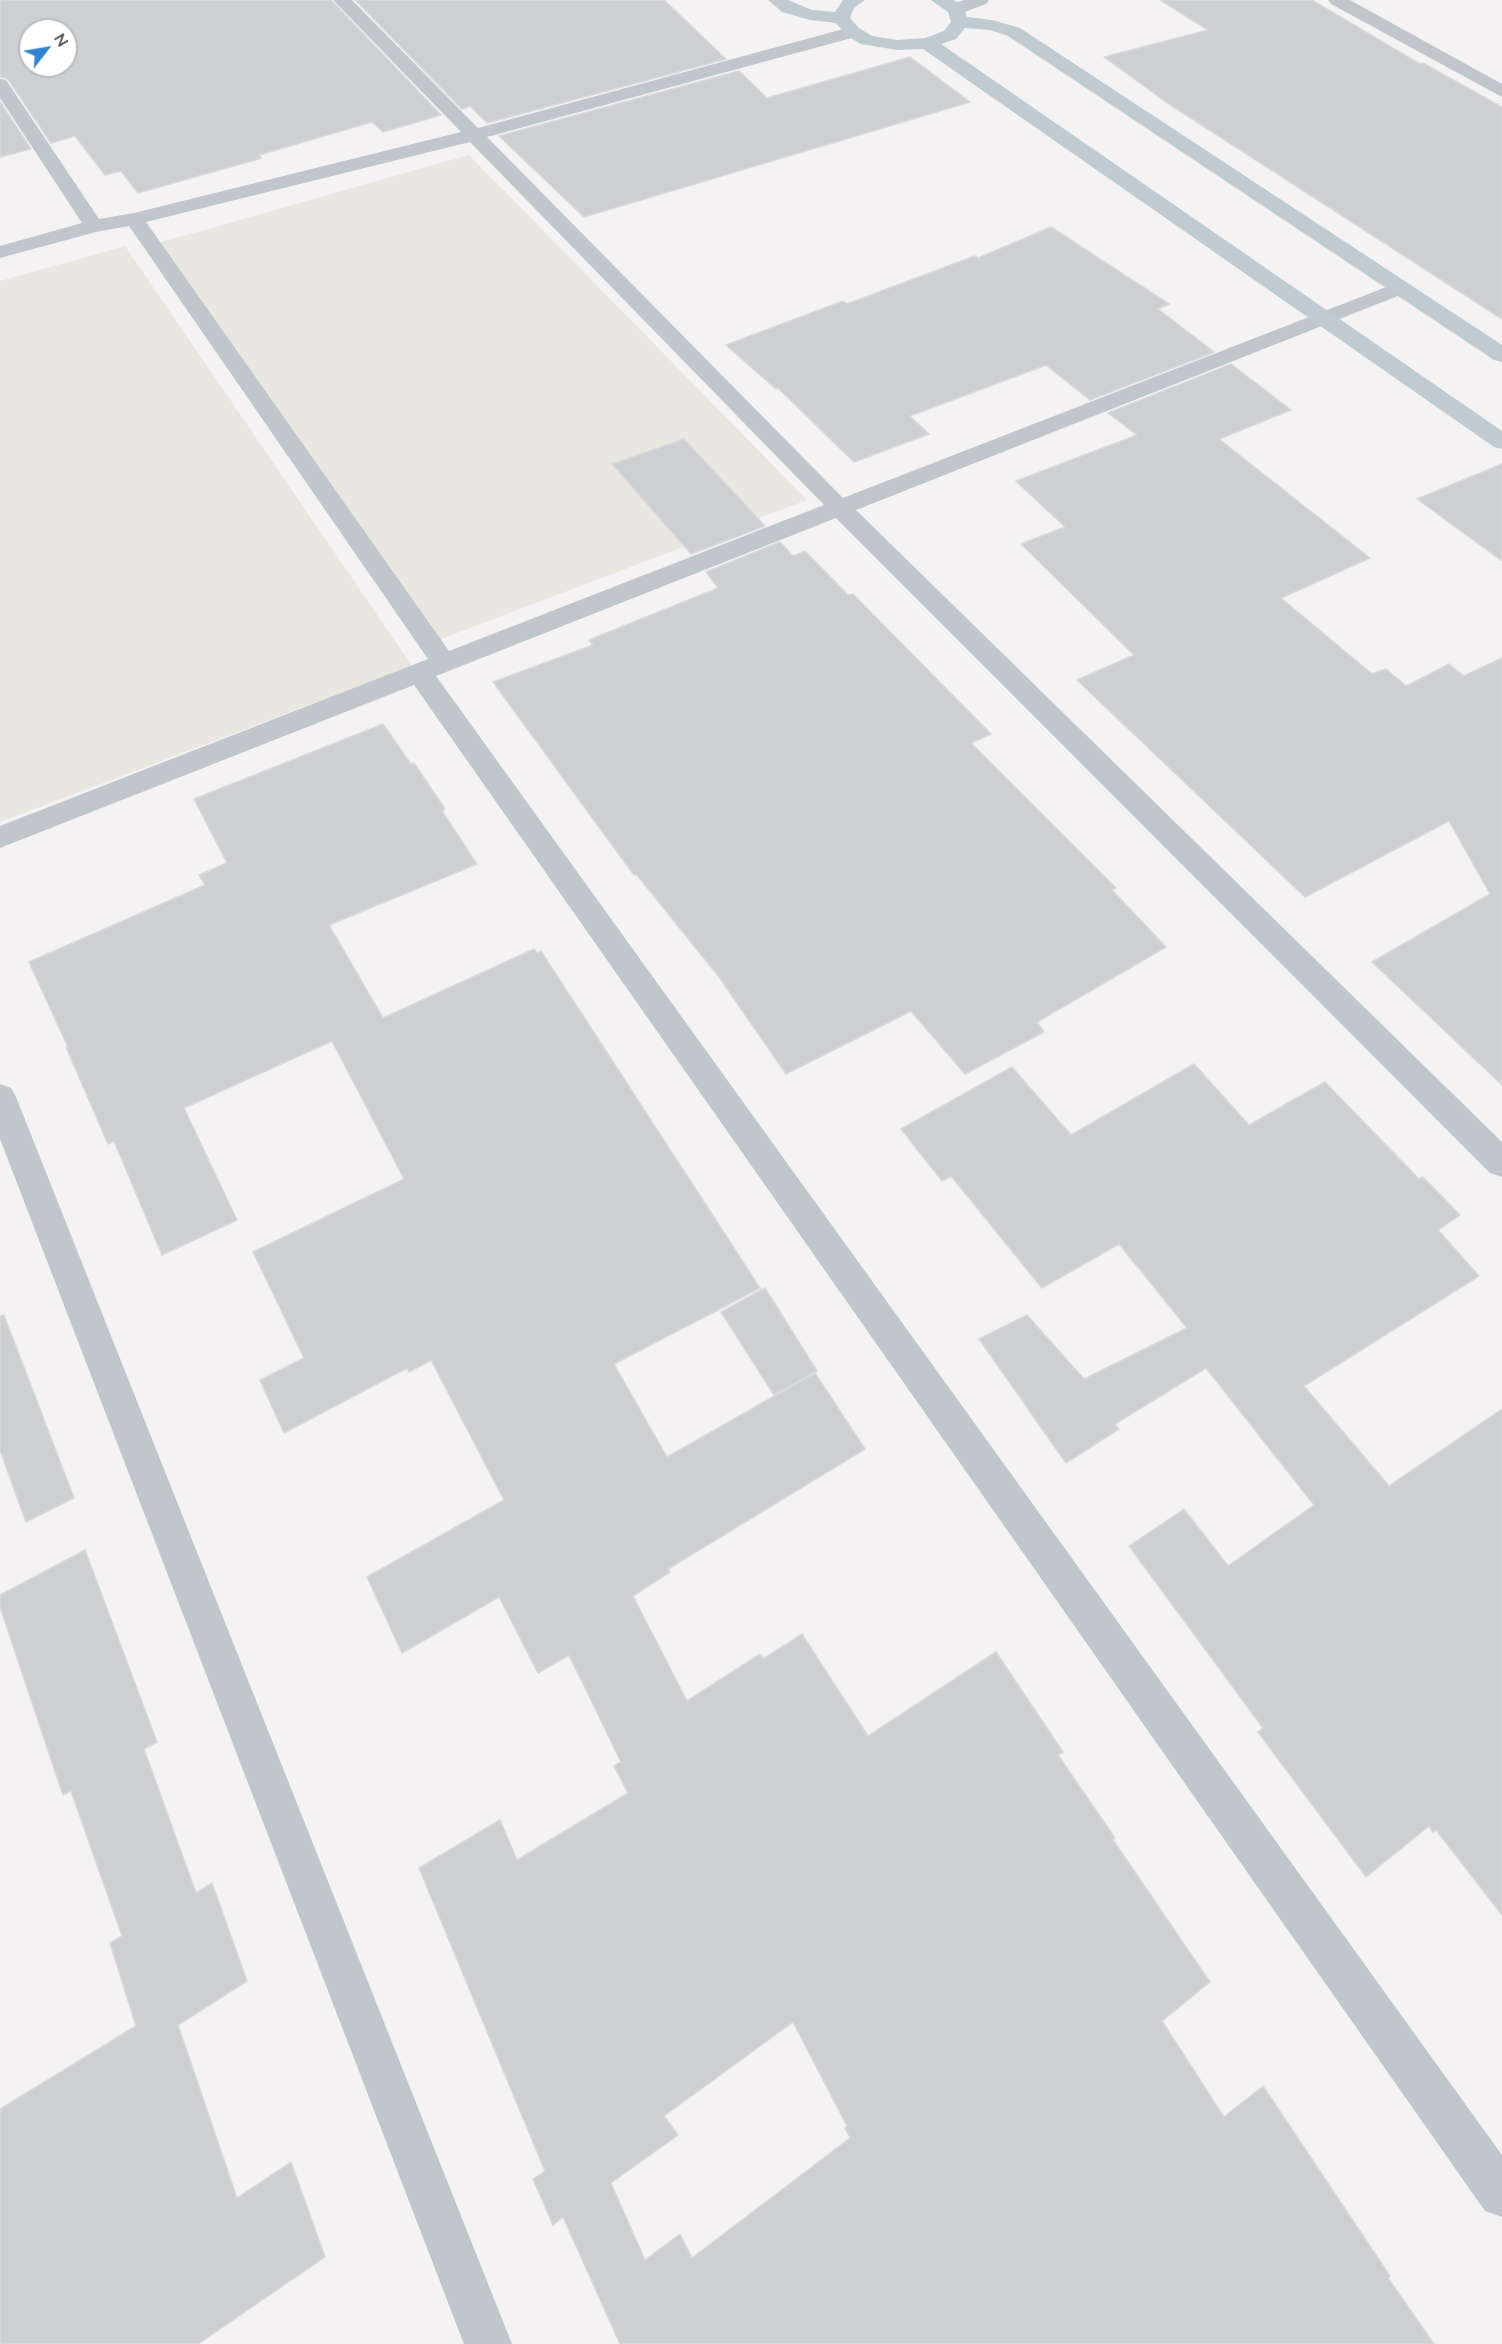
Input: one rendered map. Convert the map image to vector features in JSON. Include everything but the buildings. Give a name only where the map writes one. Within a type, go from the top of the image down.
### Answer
[{"type":"main road","points":[[777,0],[788,8],[847,25],[867,40],[897,45],[927,43],[950,35],[958,16]]},
{"type":"main road","points":[[847,25],[847,5],[856,0]]},
{"type":"main road","points":[[940,0],[958,16],[1014,32],[1502,355]]},
{"type":"main road","points":[[927,43],[1502,442]]},
{"type":"street","points":[[342,0],[840,508],[1502,1163]]},
{"type":"street","points":[[958,16],[980,0]]},
{"type":"street","points":[[1337,0],[1502,91]]},
{"type":"street","points":[[0,252],[94,226],[134,219],[474,135],[847,25]]},
{"type":"street","points":[[0,84],[94,226]]},
{"type":"street","points":[[134,219],[431,668],[1502,2194]]},
{"type":"street","points":[[0,837],[1401,288]]},
{"type":"street","points":[[0,1097],[488,2344]]},
{"type":"shaded area","points":[[469,155],[807,500],[433,642],[151,245]]},
{"type":"shaded area","points":[[125,246],[412,666],[0,822],[0,281]]}]
